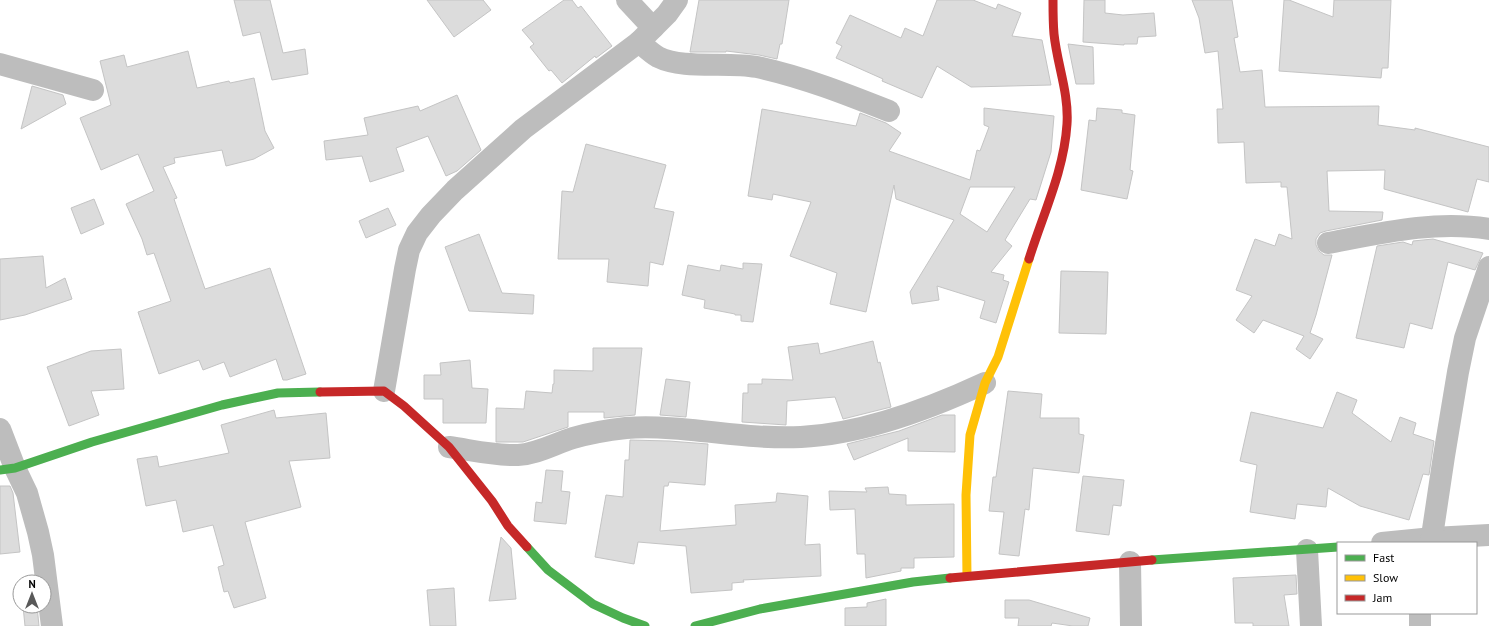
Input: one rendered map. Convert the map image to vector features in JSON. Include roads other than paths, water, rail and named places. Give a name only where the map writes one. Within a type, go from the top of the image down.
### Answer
[{"type":"street","points":[[626,0],[659,57],[670,61],[689,64],[734,64],[756,67],[845,93],[890,111]]},
{"type":"street","points":[[384,391],[409,250],[417,233],[431,215],[455,190],[523,129],[646,35],[667,14],[677,0]]},
{"type":"street","points":[[967,576],[966,495],[970,435],[985,383],[998,357],[1009,326],[1035,240],[1054,187],[1063,155],[1068,124],[1067,104],[1054,34],[1053,0]]},
{"type":"street","points":[[0,64],[93,90]]},
{"type":"street","points":[[1328,243],[1434,227],[1455,226],[1489,230]]},
{"type":"street","points":[[1432,540],[1444,456],[1465,338],[1489,267]]},
{"type":"street","points":[[449,447],[518,455],[535,452],[573,438],[626,428],[668,428],[729,434],[800,438],[828,435],[895,418],[953,398],[985,383]]},
{"type":"street","points":[[8,469],[92,442],[222,405],[253,398],[278,393],[384,391],[409,410],[449,447],[488,496],[508,526],[548,570],[593,604],[623,618],[645,626]]},
{"type":"street","points":[[0,428],[8,469],[27,493],[38,532],[43,555],[52,626]]},
{"type":"street","points":[[1399,542],[1489,535]]},
{"type":"street","points":[[695,626],[760,609],[913,582],[1130,562],[1337,547]]},
{"type":"street","points":[[1307,550],[1311,626]]},
{"type":"street","points":[[1130,562],[1131,626]]},
{"type":"street","points":[[1420,614],[1420,626]]}]
